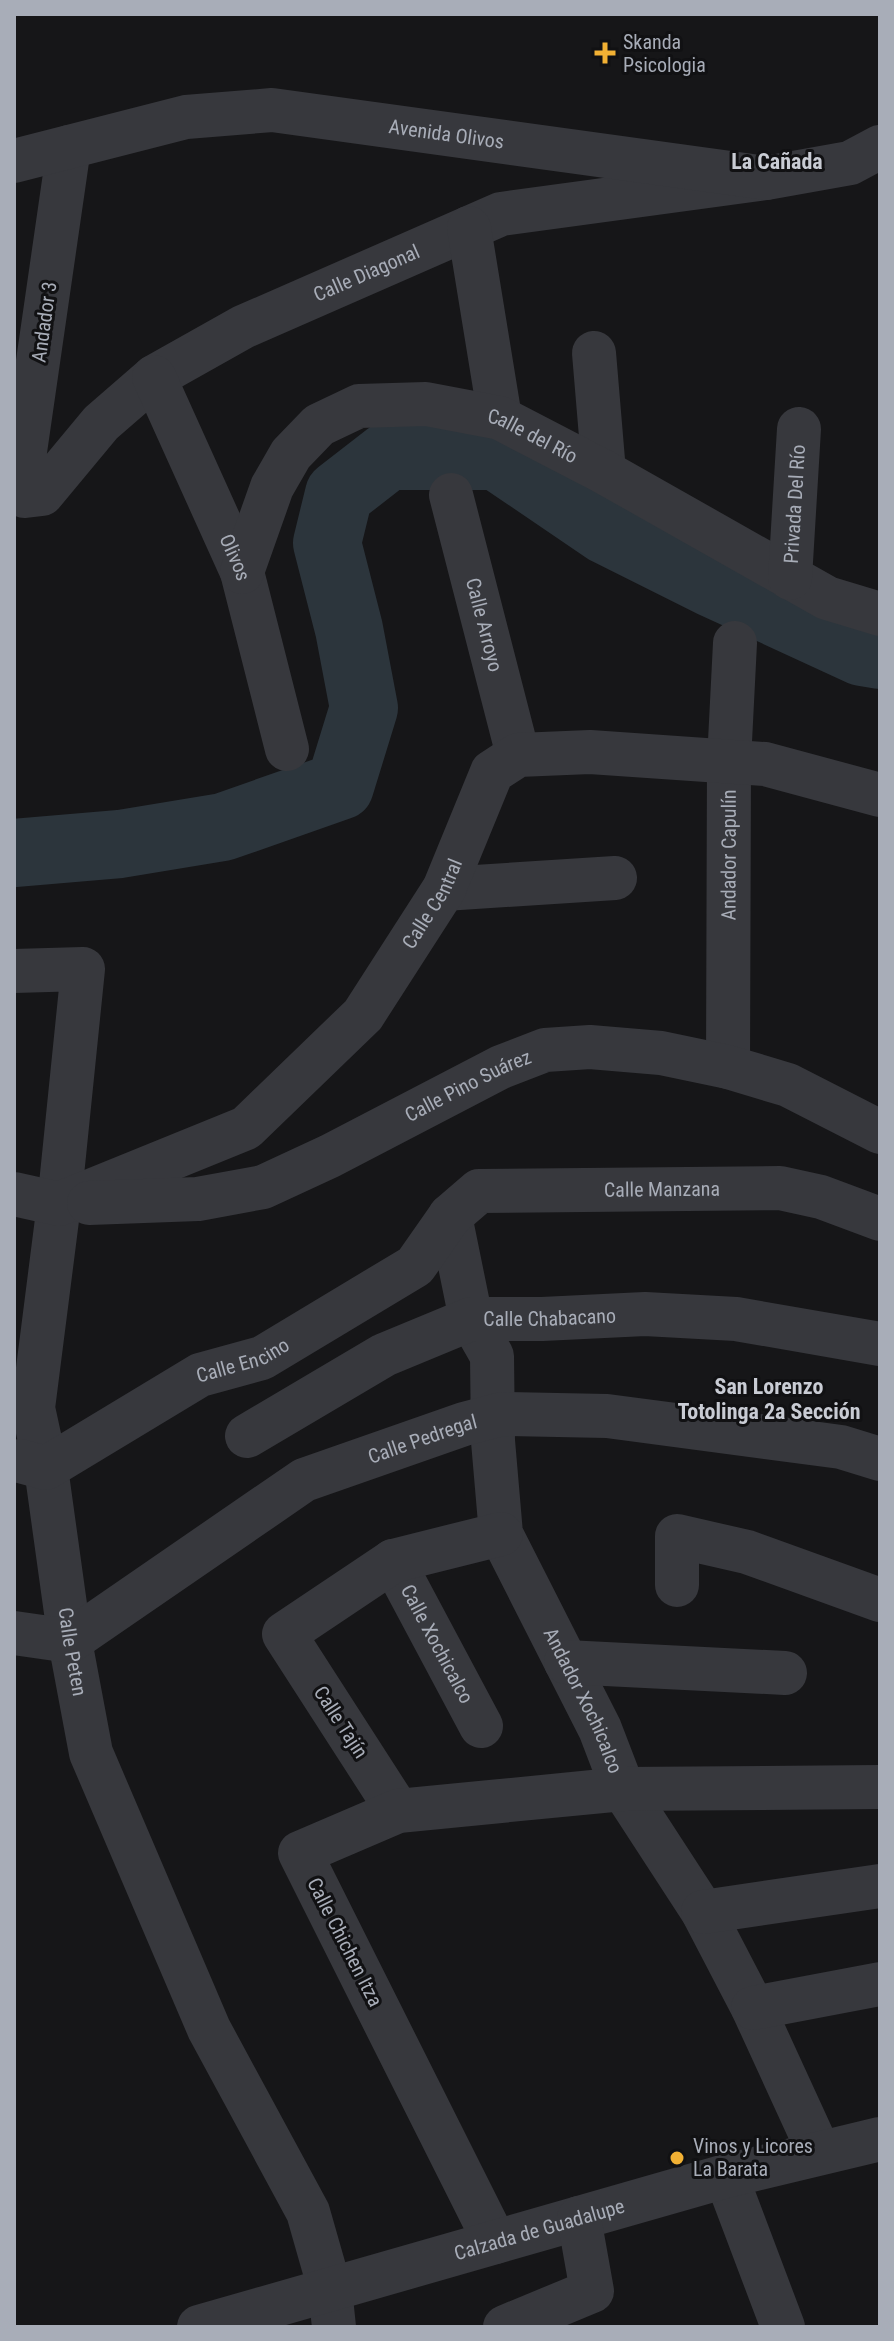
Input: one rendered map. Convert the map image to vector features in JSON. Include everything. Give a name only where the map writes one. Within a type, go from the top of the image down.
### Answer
[{"type":"street","name":"Avenida Olivos","points":[[14,161],[186,117],[272,110],[766,178],[850,163],[880,147]]},
{"type":"street","name":"Andador 3","points":[[25,496],[21,479],[69,147]]},
{"type":"street","name":"Calle Diagonal","points":[[25,496],[42,494],[101,423],[154,377],[243,327],[501,214],[766,178]]},
{"type":"street","points":[[469,228],[500,418]]},
{"type":"street","points":[[594,353],[604,472]]},
{"type":"street","name":"Olivos","points":[[154,377],[242,572],[287,749]]},
{"type":"street","name":"Calle del Río","points":[[242,572],[272,487],[291,454],[319,425],[359,406],[426,404],[500,418],[604,472],[827,598],[880,614]]},
{"type":"street","name":"Privada Del Río","points":[[790,578],[799,429]]},
{"type":"street","name":"Calle Arroyo","points":[[451,495],[518,755]]},
{"type":"street","name":"Andador Capulín","points":[[728,1067],[729,761],[735,643]]},
{"type":"street","points":[[518,755],[590,752],[765,764],[880,795]]},
{"type":"street","name":"Calle Central","points":[[59,1204],[246,1128],[363,1015],[444,889],[492,772],[518,755]]},
{"type":"street","points":[[444,889],[615,878]]},
{"type":"street","name":"Calle Peten","points":[[14,971],[83,969],[59,1204],[33,1408],[30,1464],[70,1641],[91,1753],[209,2029],[308,2212],[332,2308]]},
{"type":"street","name":"Calle Pino Suárez","points":[[59,1204],[198,1199],[263,1187],[330,1156],[501,1067],[545,1050],[590,1047],[647,1052],[728,1067],[788,1085],[880,1132]]},
{"type":"street","name":"Calle Manzana","points":[[450,1216],[479,1191],[780,1188],[821,1197],[880,1219]]},
{"type":"street","points":[[14,1194],[59,1204]]},
{"type":"street","name":"Calle Encino","points":[[30,1464],[200,1375],[262,1358],[415,1266],[450,1216]]},
{"type":"street","name":"Andador Xochicalco","points":[[450,1216],[471,1319],[492,1356],[493,1441],[501,1534],[600,1729],[623,1789],[703,1912],[753,2008],[819,2152]]},
{"type":"street","name":"Calle Chabacano","points":[[247,1436],[384,1355],[471,1319],[645,1314],[736,1319],[880,1344]]},
{"type":"street","name":"Calle Pedregal","points":[[70,1641],[304,1480],[464,1424],[502,1414],[607,1416],[841,1447],[880,1459]]},
{"type":"street","points":[[393,1561],[501,1534]]},
{"type":"street","points":[[677,1585],[677,1536],[747,1552],[880,1600]]},
{"type":"street","name":"Calle Tajín","points":[[393,1561],[284,1634],[398,1811]]},
{"type":"street","name":"Calle Xochicalco","points":[[393,1561],[481,1726]]},
{"type":"street","points":[[14,1633],[70,1641]]},
{"type":"street","points":[[566,1662],[785,1673]]},
{"type":"street","name":"Calle Chichen Itza","points":[[495,2242],[300,1853],[398,1811],[623,1789],[880,1787]]},
{"type":"street","points":[[703,1912],[880,1886]]},
{"type":"street","points":[[753,2008],[880,1984]]},
{"type":"street","name":"Calzada de Guadalupe","points":[[199,2327],[332,2308],[495,2242],[726,2176],[880,2139]]},
{"type":"street","points":[[726,2176],[783,2327]]},
{"type":"street","points":[[505,2327],[592,2291],[579,2218]]},
{"type":"waterway","points":[[14,853],[120,844],[223,827],[340,786],[364,708],[349,629],[327,543],[339,494],[388,456],[497,456],[606,530],[862,652],[880,655]]},
{"type":"place","name":"Skanda Psicologia","points":[[605,53]]},
{"type":"place","name":"Vinos y Licores La Barata","points":[[677,2158]]},
{"type":"district","name":"La Cañada","points":[[777,161]]},
{"type":"district","name":"San Lorenzo Totolinga 2a Sección","points":[[769,1398]]}]
